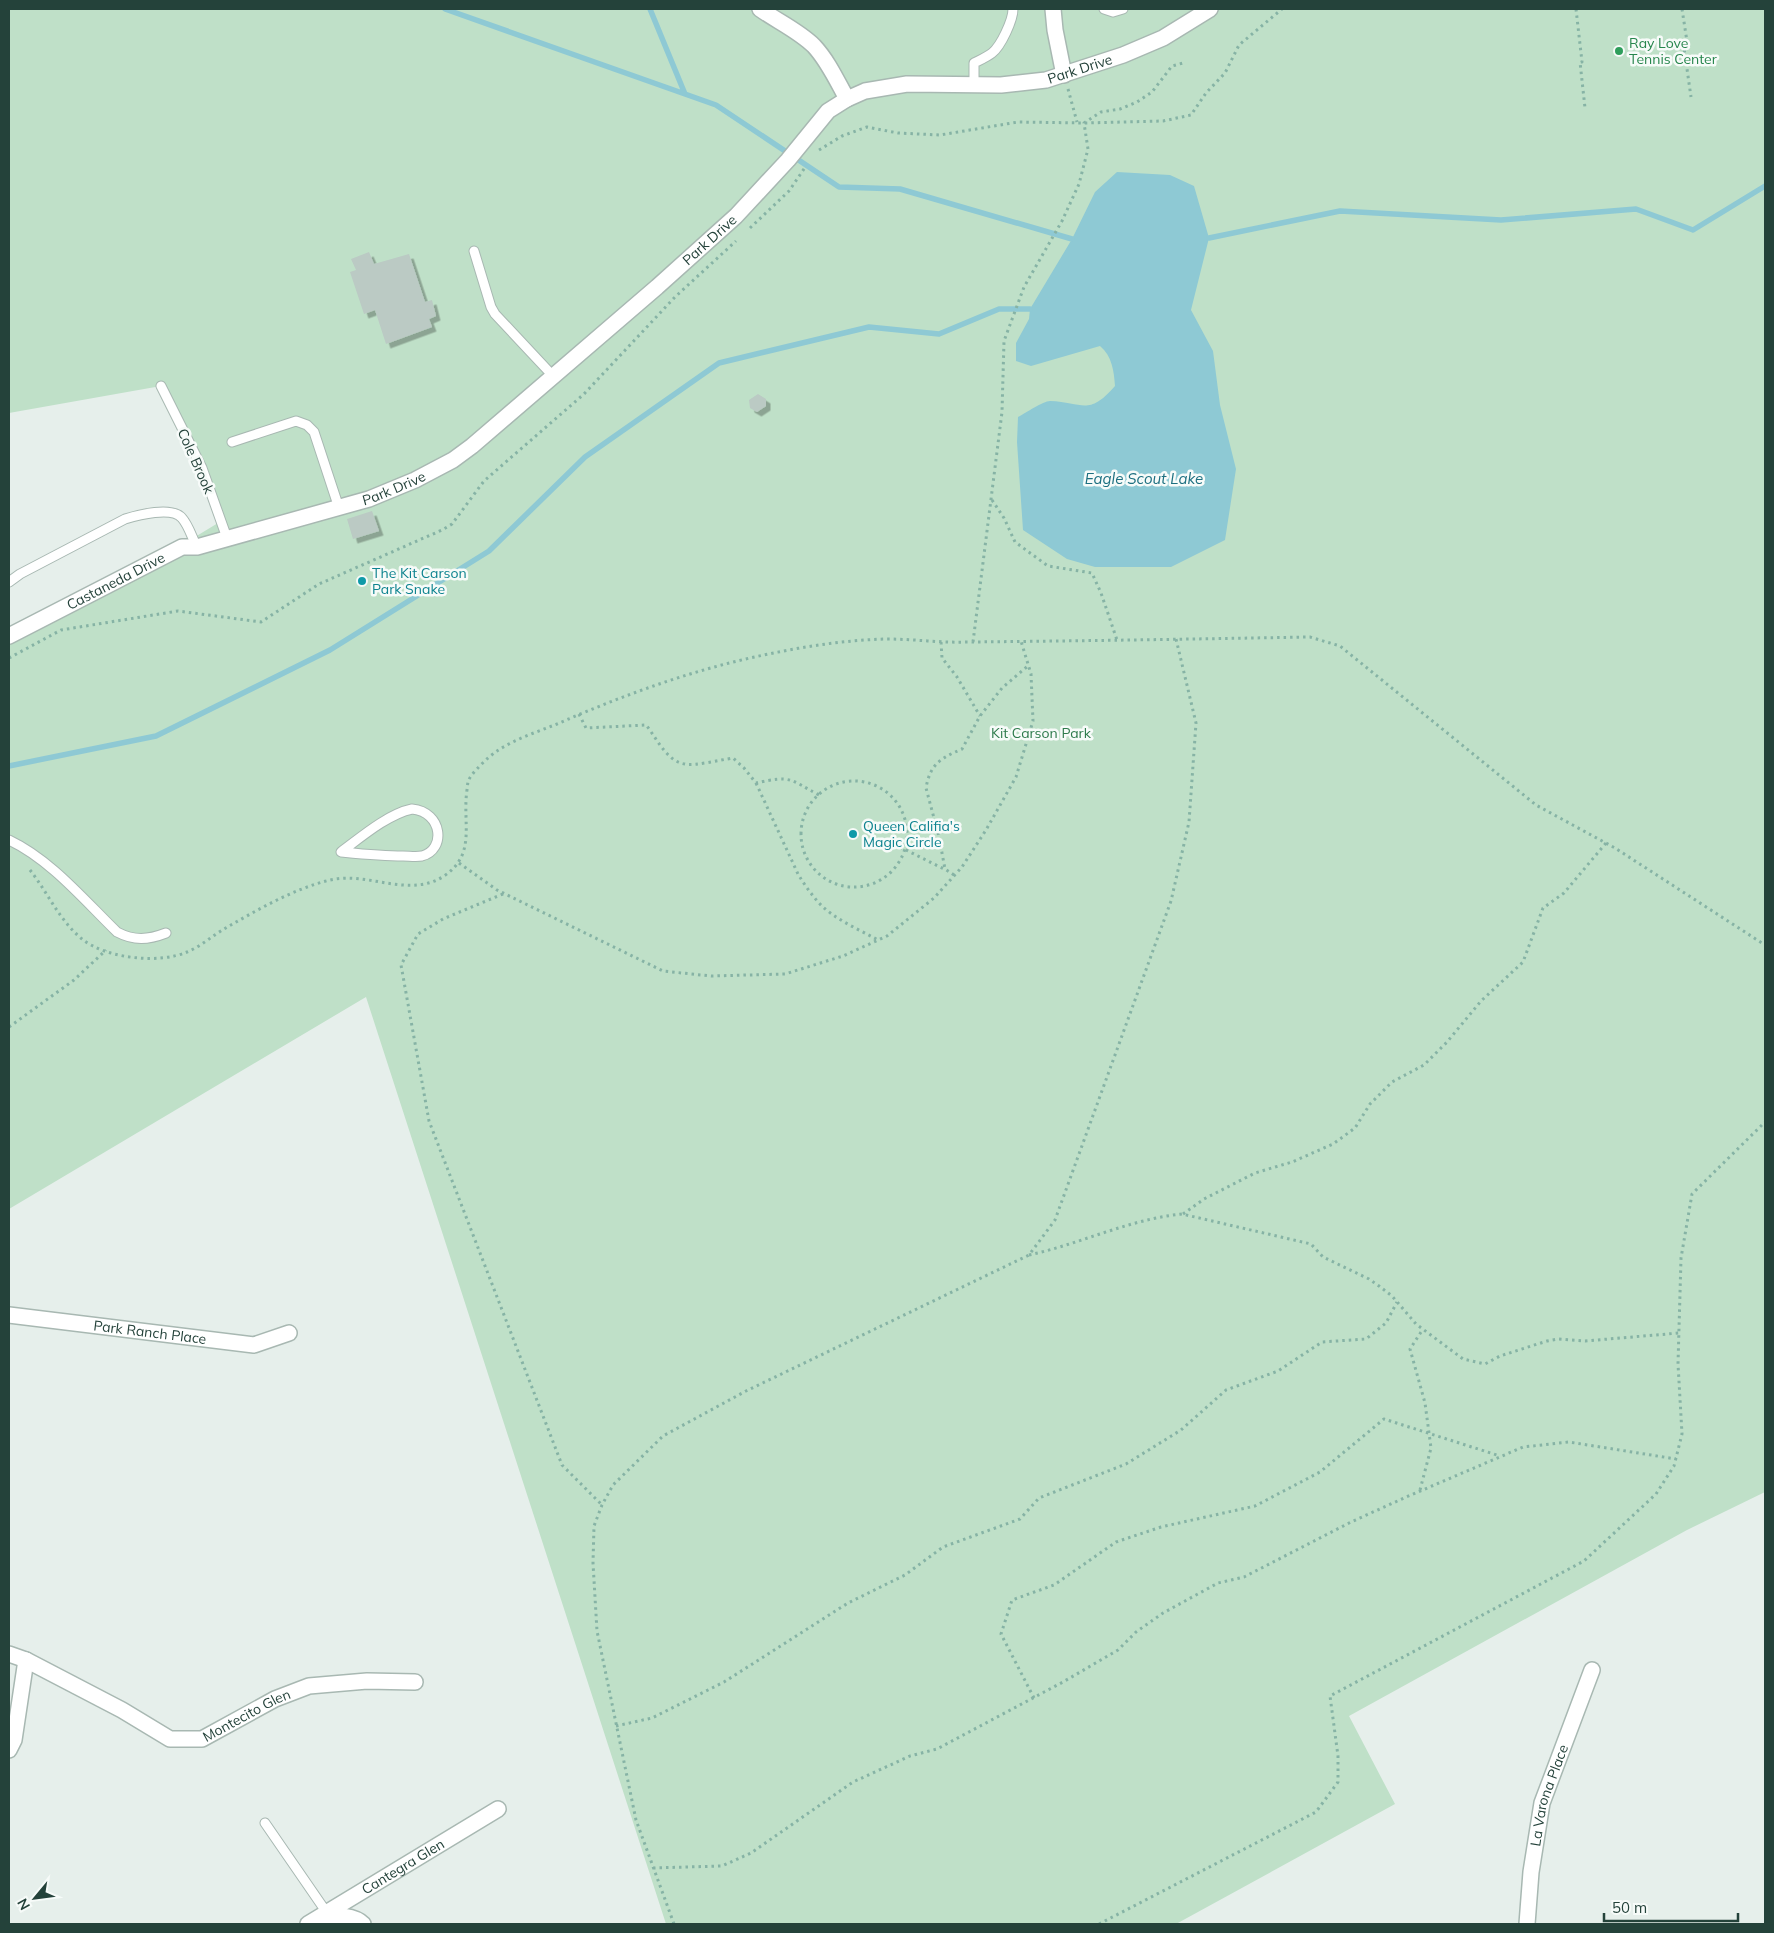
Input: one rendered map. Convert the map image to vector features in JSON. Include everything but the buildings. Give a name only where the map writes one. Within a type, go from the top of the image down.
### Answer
[{"type":"street","points":[[760,9],[814,46],[826,61],[847,99]]},
{"type":"street","points":[[1053,9],[1064,75]]},
{"type":"street","name":"Park Drive","points":[[227,538],[369,499],[415,480],[453,460],[554,377],[736,216],[788,160],[828,112],[847,99],[865,91],[907,84],[974,85],[1046,80],[1122,55],[1163,38],[1210,9]]},
{"type":"street","name":"Castaneda Drive","points":[[9,636],[182,546],[197,547],[227,538]]},
{"type":"street","name":"Park Ranch Place","points":[[9,1315],[254,1345],[289,1333]]},
{"type":"street","name":"Montecito Glen","points":[[9,1654],[26,1660],[122,1710],[170,1739],[202,1739],[274,1699],[309,1686],[367,1681],[415,1682]]},
{"type":"street","points":[[9,1750],[14,1740],[26,1660]]},
{"type":"street","name":"La Varona Place","points":[[1528,1924],[1531,1872],[1542,1803],[1592,1670]]},
{"type":"street","name":"Cantegra Glen","points":[[309,1924],[498,1809]]},
{"type":"street","points":[[309,1924],[329,1915],[360,1920],[363,1924]]},
{"type":"lane","points":[[974,85],[974,63],[992,53],[998,47],[1010,23],[1013,9]]},
{"type":"lane","points":[[1104,9],[1113,12],[1123,9]]},
{"type":"lane","points":[[474,251],[491,307],[495,314],[554,377]]},
{"type":"lane","name":"Cole Brook","points":[[161,386],[202,468],[227,538]]},
{"type":"lane","points":[[232,442],[296,421],[307,425],[314,432],[338,508]]},
{"type":"lane","points":[[9,582],[20,574],[125,519],[139,515],[164,512],[175,514],[182,518],[197,547]]},
{"type":"lane","points":[[412,809],[427,813],[436,824],[437,840],[429,852],[422,856],[377,856],[341,852],[371,830],[405,810],[412,809]]},
{"type":"lane","points":[[9,840],[40,859],[117,932],[138,940],[166,934]]},
{"type":"lane","points":[[265,1823],[327,1912]]},
{"type":"path","points":[[816,153],[842,136],[867,127],[898,133],[940,135],[1018,122],[1163,122],[1191,115],[1206,93],[1225,73],[1239,45],[1282,9]]},
{"type":"path","points":[[1576,9],[1585,108]]},
{"type":"path","points":[[1682,9],[1688,48],[1684,48],[1691,97]]},
{"type":"path","points":[[1084,123],[1101,112],[1120,109],[1138,102],[1152,92],[1172,66],[1183,63]]},
{"type":"path","points":[[1064,75],[1077,122]]},
{"type":"path","points":[[973,642],[1002,412],[1004,341],[1024,287],[1062,221],[1079,184],[1088,149],[1084,123]]},
{"type":"path","points":[[9,658],[62,630],[178,611],[261,622],[319,584],[442,530],[452,524],[484,481],[584,394],[675,297]]},
{"type":"path","points":[[991,499],[1004,518],[1015,542],[1048,566],[1092,573],[1117,640]]},
{"type":"path","points":[[24,866],[31,871],[58,913],[84,941],[133,958],[167,957],[189,952],[222,930],[266,906],[308,886],[335,878],[362,878],[411,886],[431,883],[445,875],[459,863],[467,840],[465,801],[468,779],[494,753],[523,738],[604,704],[672,680],[748,658],[823,644],[888,639],[973,642],[1310,637],[1340,646],[1536,805],[1606,843],[1765,945]]},
{"type":"path","points":[[1029,1255],[1055,1220],[1171,901],[1189,822],[1196,723],[1176,639]]},
{"type":"path","points":[[459,863],[504,894],[664,971],[711,976],[785,974],[844,956],[887,936],[934,898],[954,875],[986,830],[1016,777],[1033,721],[1031,674],[1021,641]]},
{"type":"path","points":[[941,642],[942,658],[957,677],[980,716]]},
{"type":"path","points":[[945,869],[926,788],[927,781],[936,763],[962,749],[980,716],[1002,688],[1028,665]]},
{"type":"path","points":[[578,714],[586,728],[646,725],[666,751],[675,760],[685,764],[732,758],[744,768],[756,783],[798,874],[807,888],[820,904],[831,913],[878,940]]},
{"type":"path","points":[[756,783],[778,778],[793,779],[819,795]]},
{"type":"path","points":[[850,780],[865,780],[880,787],[898,802],[903,810],[908,840],[905,849],[896,866],[886,876],[874,882],[851,887],[834,884],[822,878],[808,861],[800,833],[804,811],[819,795],[832,786],[850,780]]},
{"type":"path","points":[[1182,1214],[1204,1199],[1255,1173],[1292,1162],[1333,1144],[1355,1128],[1370,1104],[1392,1082],[1424,1065],[1447,1042],[1481,1001],[1523,962],[1543,908],[1564,893],[1606,843]]},
{"type":"path","points":[[900,847],[954,875]]},
{"type":"path","points":[[504,894],[443,919],[418,934],[401,966],[429,1121],[562,1465],[602,1505]]},
{"type":"path","points":[[9,1027],[74,980],[106,950]]},
{"type":"path","points":[[1099,1924],[1316,1812],[1338,1782],[1338,1756],[1330,1696],[1584,1562],[1656,1494],[1674,1466],[1682,1434],[1678,1364],[1681,1258],[1692,1194],[1765,1122]]},
{"type":"path","points":[[674,1924],[636,1820],[597,1631],[593,1563],[594,1526],[602,1505],[614,1485],[663,1436],[746,1391],[1029,1255],[1161,1216],[1182,1214],[1311,1244],[1323,1257],[1369,1279],[1392,1296],[1416,1324],[1463,1359],[1485,1364],[1500,1356],[1547,1341],[1585,1341],[1679,1332]]},
{"type":"path","points":[[616,1726],[652,1718],[724,1682],[848,1603],[905,1575],[943,1547],[1020,1519],[1040,1498],[1126,1464],[1180,1430],[1226,1390],[1278,1371],[1322,1342],[1366,1339],[1386,1323],[1397,1302]]},
{"type":"path","points":[[1420,1491],[1430,1448],[1429,1433],[1425,1402],[1410,1349],[1423,1329]]},
{"type":"path","points":[[1034,1698],[1001,1634],[1012,1600],[1054,1585],[1116,1542],[1161,1527],[1255,1506],[1320,1472],[1384,1418],[1501,1456]]},
{"type":"path","points":[[653,1868],[722,1866],[752,1853],[853,1782],[910,1756],[937,1750],[1034,1698],[1118,1650],[1136,1632],[1163,1613],[1218,1583],[1244,1577],[1352,1522],[1523,1447],[1569,1442],[1676,1459]]},
{"type":"green space","name":"Kit Carson Park","points":[[9,9],[1765,9],[1765,1492],[1687,1530],[1349,1716],[1395,1804],[1176,1924],[666,1924],[366,997],[9,1209],[9,637],[157,560],[218,523],[217,505],[161,386],[9,413]]},
{"type":"water","name":"Eagle Scout Lake","points":[[1117,172],[1170,175],[1194,186],[1209,238],[1191,310],[1213,351],[1220,405],[1236,469],[1225,540],[1171,567],[1095,567],[1067,559],[1023,530],[1017,442],[1018,417],[1050,401],[1085,406],[1091,405],[1106,396],[1115,386],[1110,359],[1100,346],[1031,366],[1016,361],[1016,343],[1029,319],[1030,309],[1072,239],[1095,192]]},
{"type":"waterway","points":[[445,9],[716,105],[839,187],[900,189],[1072,239]]},
{"type":"waterway","points":[[650,9],[685,94]]},
{"type":"waterway","points":[[1209,238],[1340,211],[1501,220],[1636,209],[1693,230],[1765,186]]},
{"type":"waterway","points":[[9,766],[156,736],[330,650],[489,551],[585,457],[719,363],[869,327],[939,334],[999,309],[1030,309]]},
{"type":"place","name":"Ray Love Tennis Center","points":[[1619,51]]},
{"type":"place","name":"The Kit Carson Park Snake","points":[[362,581]]},
{"type":"place","name":"Queen Califia's Magic Circle","points":[[853,834]]}]
